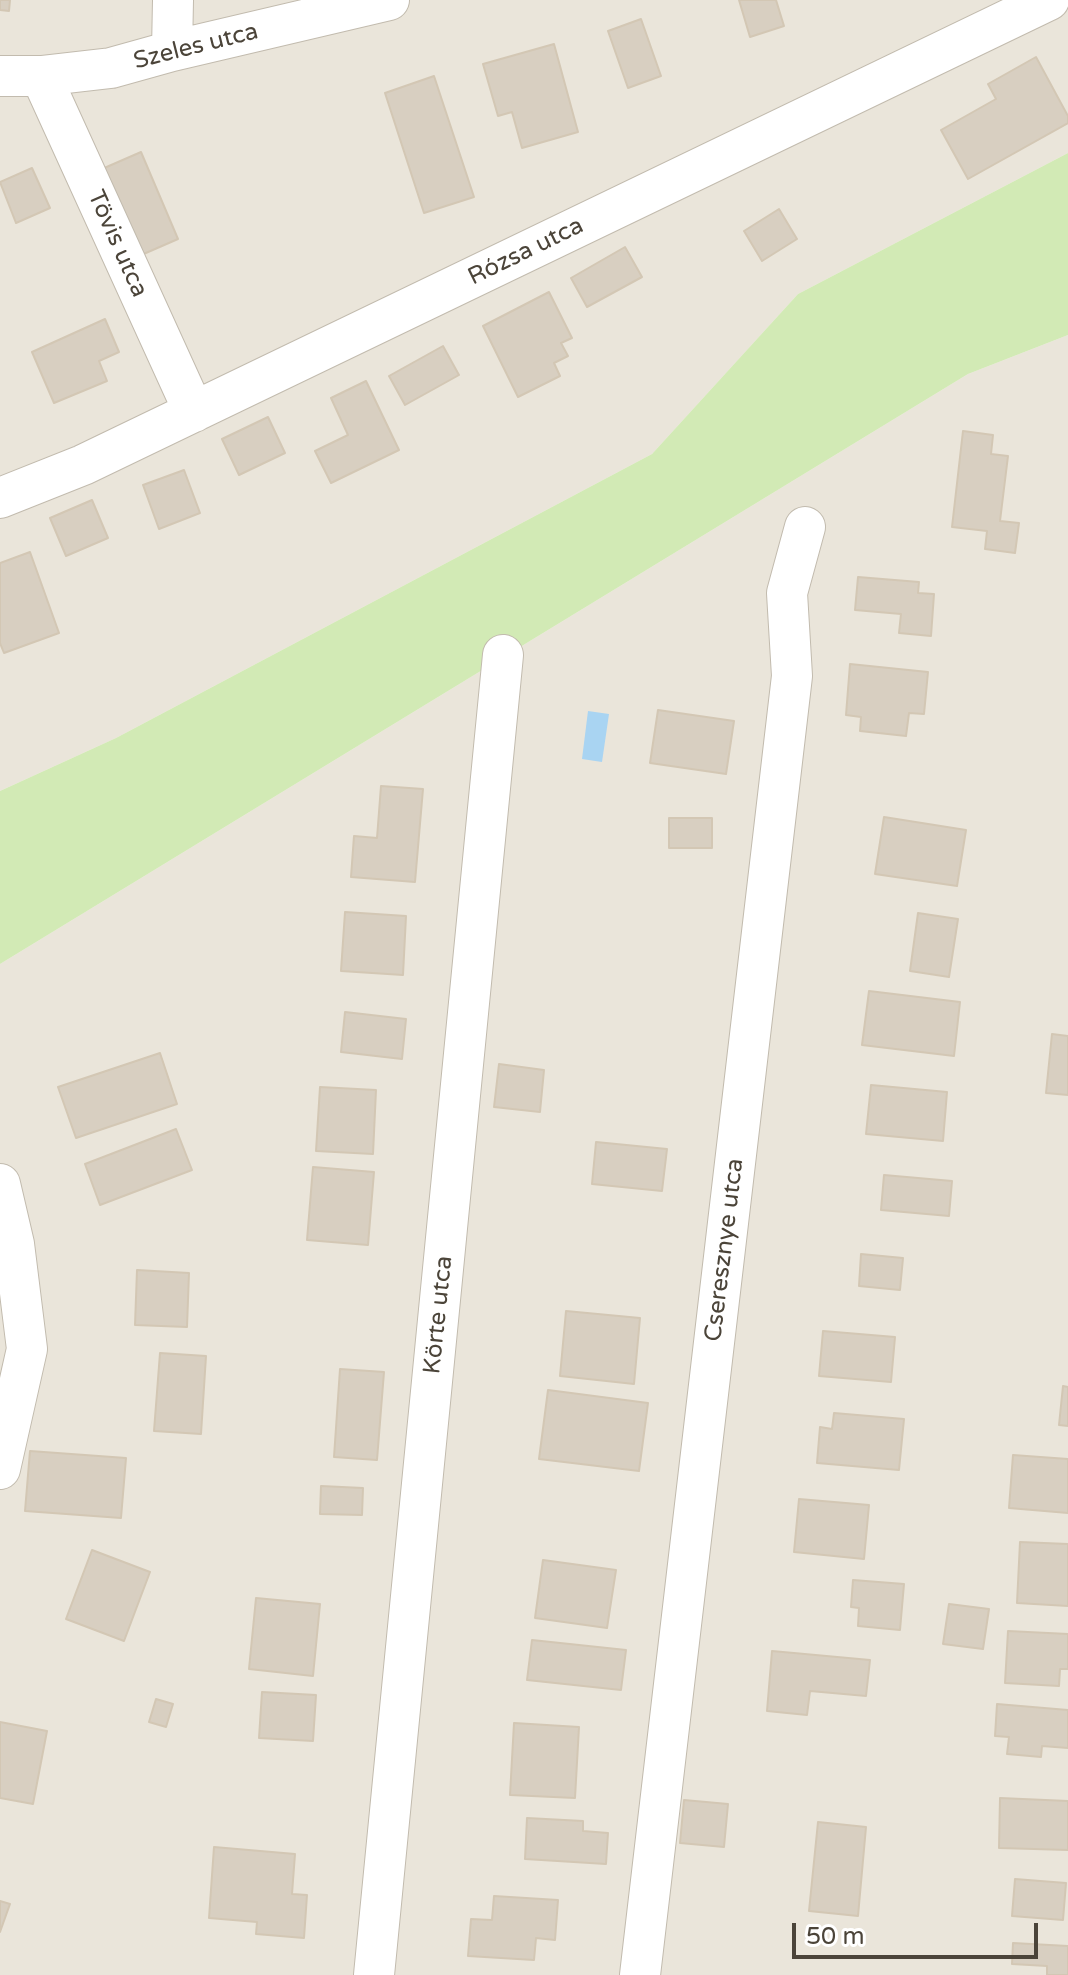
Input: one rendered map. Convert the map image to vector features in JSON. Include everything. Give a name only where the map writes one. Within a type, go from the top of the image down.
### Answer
[{"type":"street","points":[[172,51],[173,0]]},
{"type":"street","name":"Szeles utca","points":[[0,76],[41,76],[111,68],[389,0]]},
{"type":"street","name":"Rózsa utca","points":[[0,498],[83,465],[1049,0]]},
{"type":"street","name":"Tövis utca","points":[[41,76],[194,412]]},
{"type":"street","name":"Cseresznye utca","points":[[640,1975],[792,676],[787,593],[805,527]]},
{"type":"street","name":"Körte utca","points":[[374,1975],[503,655]]},
{"type":"street","points":[[0,1184],[14,1244],[27,1349],[0,1469]]},
{"type":"shaded area","points":[[0,0],[1068,0],[1068,153],[798,294],[652,454],[116,738],[0,791]]},
{"type":"shaded area","points":[[1068,335],[1068,1975],[0,1975],[0,964],[968,374]]},
{"type":"green space","points":[[1068,153],[1068,335],[968,374],[0,964],[0,791],[116,738],[652,454],[798,294]]},
{"type":"water","points":[[588,711],[609,714],[602,762],[582,759]]},
{"type":"building","points":[[0,0],[10,0],[9,11],[0,10]]},
{"type":"building","points":[[739,0],[776,0],[784,26],[750,37]]},
{"type":"building","points":[[641,19],[661,76],[628,88],[608,31]]},
{"type":"building","points":[[554,44],[578,132],[522,148],[512,112],[498,116],[483,64]]},
{"type":"building","points":[[1036,57],[1068,116],[1068,123],[968,179],[941,130],[996,99],[988,84]]},
{"type":"building","points":[[434,76],[474,197],[424,213],[385,93]]},
{"type":"building","points":[[141,152],[178,239],[139,256],[102,169]]},
{"type":"building","points":[[32,168],[50,208],[16,223],[0,182]]},
{"type":"building","points":[[779,209],[797,239],[762,261],[744,231]]},
{"type":"building","points":[[625,247],[642,277],[587,307],[571,278]]},
{"type":"building","points":[[549,292],[572,338],[561,343],[568,356],[554,363],[560,376],[518,397],[483,326]]},
{"type":"building","points":[[105,319],[119,352],[99,361],[107,381],[54,403],[32,352]]},
{"type":"building","points":[[443,346],[459,375],[405,405],[389,376]]},
{"type":"building","points":[[366,381],[399,450],[331,483],[315,451],[348,435],[331,398]]},
{"type":"building","points":[[268,417],[285,453],[239,475],[222,439]]},
{"type":"building","points":[[963,431],[993,435],[991,454],[1008,456],[1000,521],[1019,523],[1015,553],[985,549],[987,531],[952,527]]},
{"type":"building","points":[[184,470],[200,513],[159,529],[143,485]]},
{"type":"building","points":[[92,500],[108,538],[66,556],[50,518]]},
{"type":"building","points":[[30,552],[59,633],[4,653],[0,643],[0,563]]},
{"type":"building","points":[[858,577],[919,582],[918,593],[934,594],[931,636],[899,633],[901,614],[855,610]]},
{"type":"building","points":[[850,664],[928,672],[924,714],[909,713],[906,736],[860,731],[861,717],[846,715]]},
{"type":"building","points":[[658,710],[734,721],[726,774],[650,763]]},
{"type":"building","points":[[381,786],[423,789],[415,882],[351,877],[354,836],[377,838]]},
{"type":"building","points":[[884,817],[966,830],[957,886],[875,874]]},
{"type":"building","points":[[669,818],[712,818],[712,848],[669,848]]},
{"type":"building","points":[[345,912],[406,916],[403,975],[341,971]]},
{"type":"building","points":[[918,913],[958,919],[949,977],[910,971]]},
{"type":"building","points":[[869,991],[960,1002],[954,1056],[862,1045]]},
{"type":"building","points":[[345,1012],[406,1019],[402,1059],[341,1052]]},
{"type":"building","points":[[1052,1034],[1068,1036],[1068,1095],[1046,1093]]},
{"type":"building","points":[[160,1053],[177,1104],[76,1138],[58,1087]]},
{"type":"building","points":[[499,1064],[544,1070],[540,1112],[494,1107]]},
{"type":"building","points":[[871,1085],[947,1092],[943,1141],[866,1134]]},
{"type":"building","points":[[320,1087],[376,1090],[373,1154],[316,1151]]},
{"type":"building","points":[[176,1129],[192,1170],[100,1205],[85,1164]]},
{"type":"building","points":[[596,1142],[667,1149],[662,1191],[592,1184]]},
{"type":"building","points":[[313,1167],[374,1172],[368,1245],[307,1240]]},
{"type":"building","points":[[884,1175],[952,1181],[949,1216],[881,1210]]},
{"type":"building","points":[[861,1254],[903,1258],[900,1290],[859,1286]]},
{"type":"building","points":[[137,1270],[189,1273],[187,1327],[135,1325]]},
{"type":"building","points":[[566,1311],[640,1318],[634,1384],[560,1376]]},
{"type":"building","points":[[823,1331],[895,1337],[891,1382],[819,1376]]},
{"type":"building","points":[[160,1353],[206,1356],[201,1434],[154,1431]]},
{"type":"building","points":[[340,1369],[384,1372],[377,1460],[334,1457]]},
{"type":"building","points":[[1063,1386],[1068,1387],[1068,1426],[1059,1425]]},
{"type":"building","points":[[548,1390],[648,1403],[639,1471],[539,1459]]},
{"type":"building","points":[[834,1413],[904,1419],[899,1470],[817,1463],[820,1427],[832,1429]]},
{"type":"building","points":[[30,1451],[126,1458],[121,1518],[25,1511]]},
{"type":"building","points":[[1013,1455],[1068,1459],[1068,1513],[1009,1508]]},
{"type":"building","points":[[321,1486],[363,1488],[362,1515],[320,1514]]},
{"type":"building","points":[[799,1499],[869,1505],[864,1559],[794,1552]]},
{"type":"building","points":[[1020,1542],[1068,1544],[1068,1606],[1017,1603]]},
{"type":"building","points":[[92,1550],[150,1572],[124,1641],[66,1619]]},
{"type":"building","points":[[543,1560],[616,1570],[607,1628],[535,1618]]},
{"type":"building","points":[[853,1580],[904,1584],[900,1630],[858,1626],[859,1608],[851,1607]]},
{"type":"building","points":[[256,1598],[320,1604],[313,1676],[249,1669]]},
{"type":"building","points":[[949,1604],[989,1609],[983,1649],[943,1644]]},
{"type":"building","points":[[1008,1631],[1068,1634],[1068,1669],[1060,1669],[1059,1686],[1005,1683]]},
{"type":"building","points":[[532,1640],[626,1650],[621,1690],[527,1680]]},
{"type":"building","points":[[772,1651],[870,1660],[866,1696],[810,1691],[807,1715],[767,1711]]},
{"type":"building","points":[[262,1692],[316,1695],[313,1741],[259,1738]]},
{"type":"building","points":[[156,1699],[173,1704],[166,1727],[149,1722]]},
{"type":"building","points":[[997,1704],[1068,1710],[1068,1748],[1042,1746],[1041,1757],[1007,1754],[1009,1737],[995,1736]]},
{"type":"building","points":[[0,1722],[47,1731],[33,1804],[0,1798]]},
{"type":"building","points":[[514,1723],[579,1727],[575,1798],[510,1795]]},
{"type":"building","points":[[1000,1798],[1068,1801],[1068,1850],[999,1848]]},
{"type":"building","points":[[684,1800],[728,1804],[724,1847],[680,1843]]},
{"type":"building","points":[[527,1818],[583,1821],[583,1831],[608,1833],[606,1864],[525,1859]]},
{"type":"building","points":[[818,1822],[866,1827],[858,1916],[809,1911]]},
{"type":"building","points":[[214,1847],[295,1854],[292,1894],[307,1895],[304,1938],[256,1934],[257,1922],[209,1918]]},
{"type":"building","points":[[1015,1879],[1066,1883],[1063,1920],[1012,1916]]},
{"type":"building","points":[[494,1896],[558,1900],[555,1940],[536,1938],[534,1960],[468,1956],[471,1919],[492,1920]]},
{"type":"building","points":[[0,1901],[10,1904],[0,1932]]},
{"type":"building","points":[[1013,1943],[1068,1946],[1068,1975],[1047,1975],[1047,1966],[1012,1964]]}]
